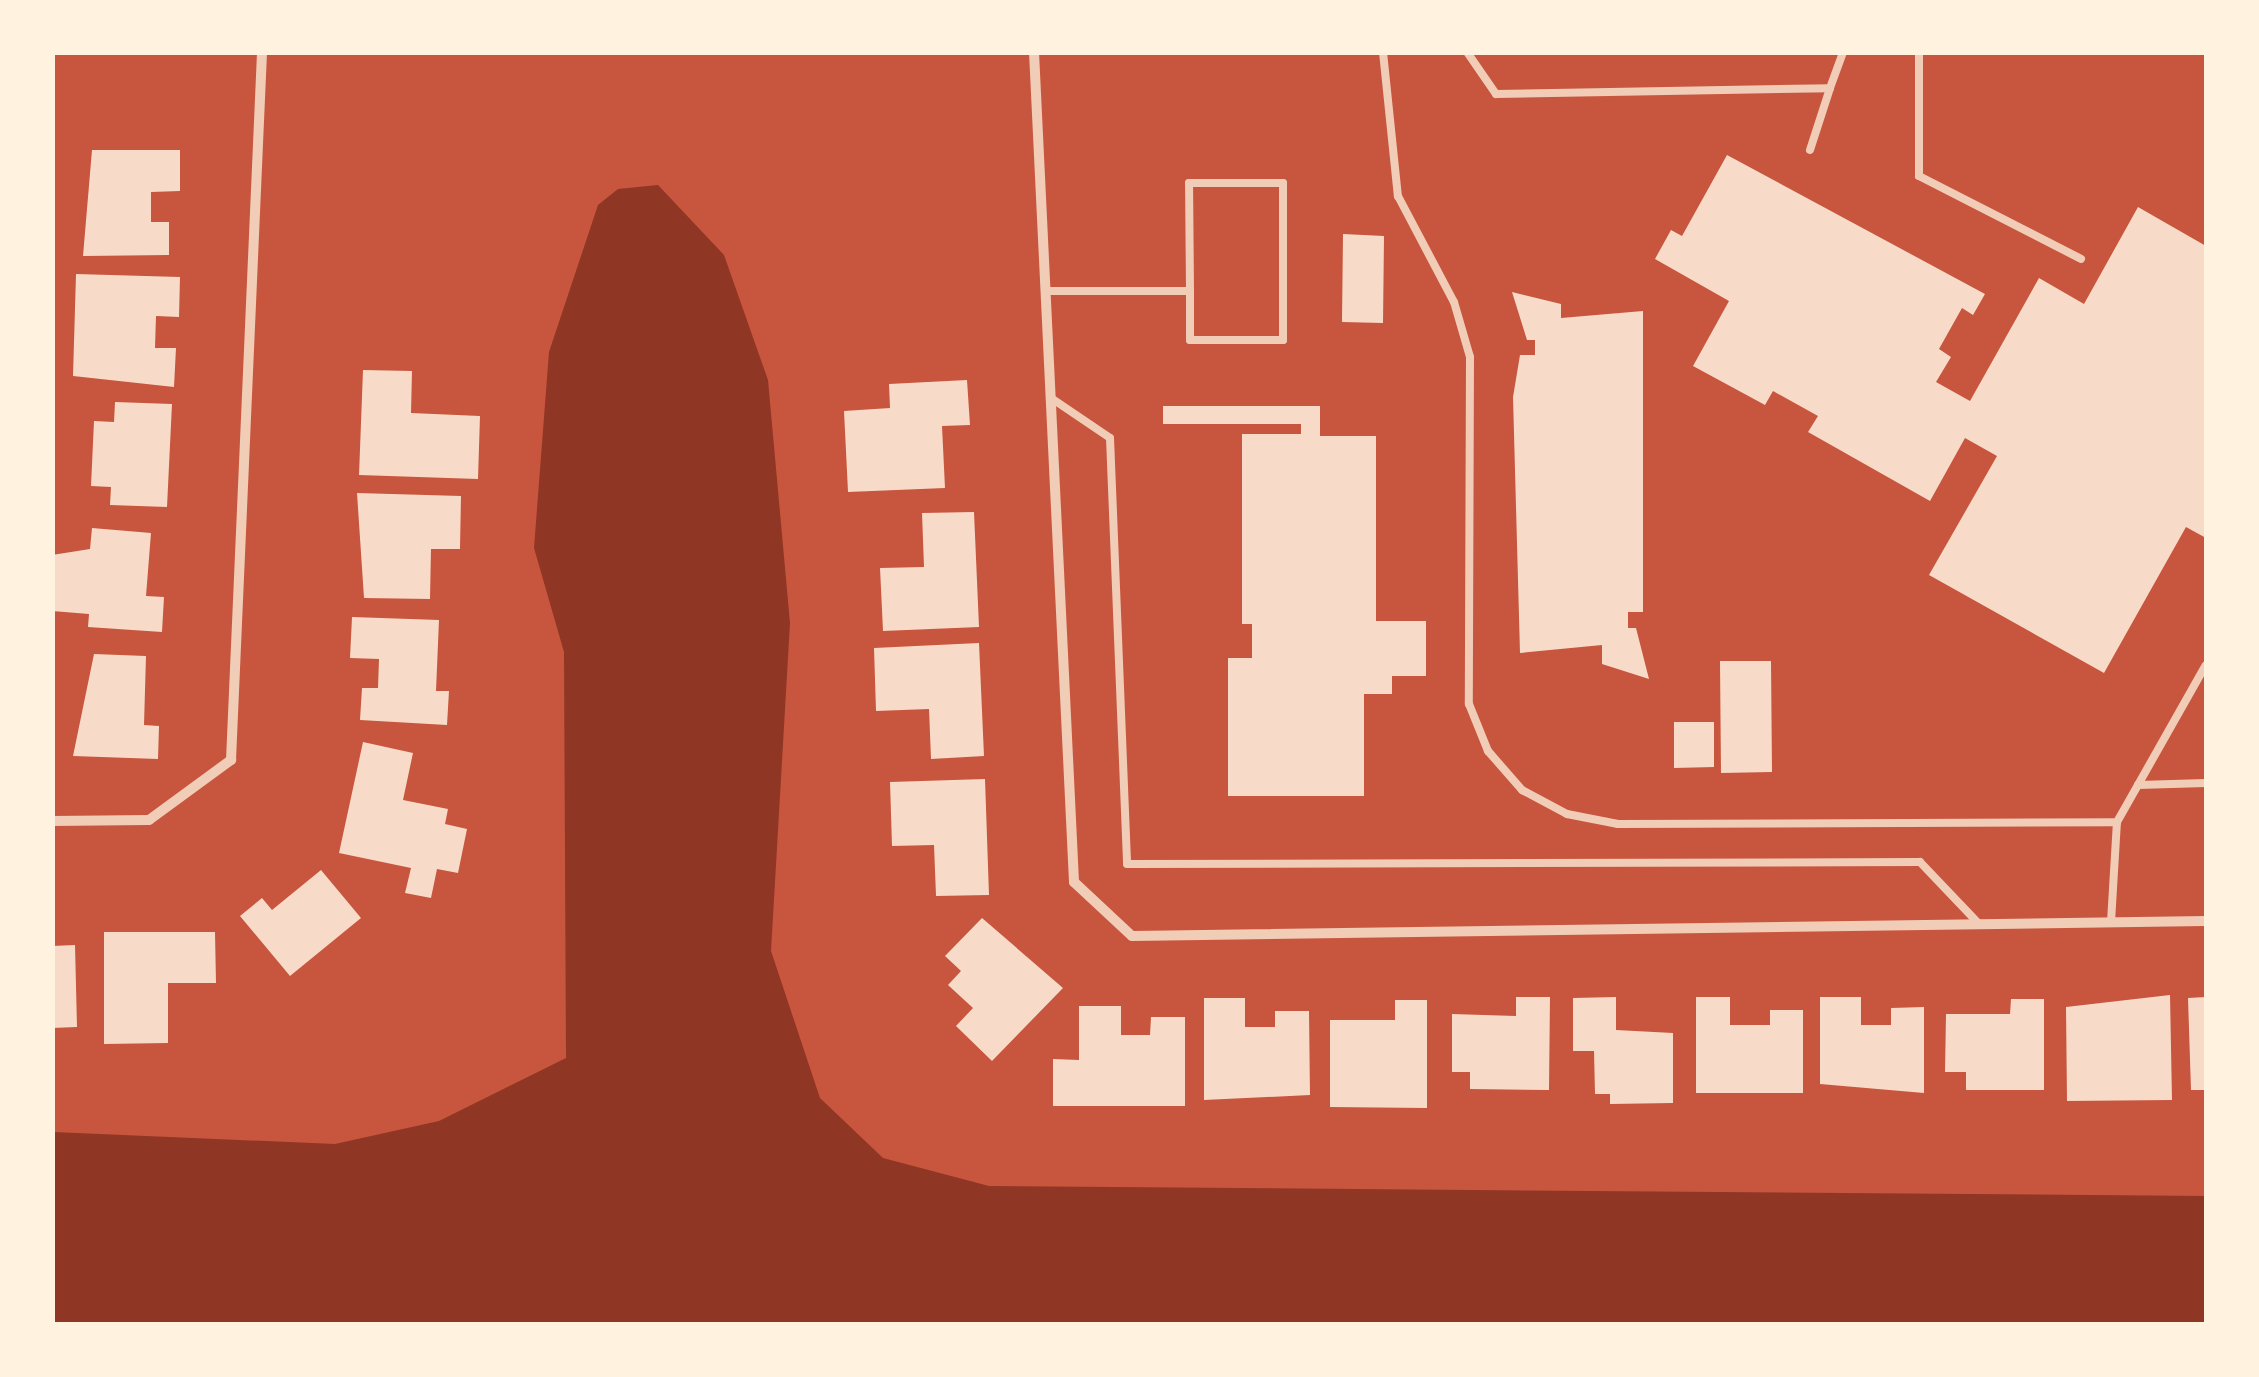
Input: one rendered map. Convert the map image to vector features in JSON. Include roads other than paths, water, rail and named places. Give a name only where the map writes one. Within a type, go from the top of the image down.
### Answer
[{"type":"street","points":[[52,820],[148,820],[230,760],[262,52]]},
{"type":"street","points":[[1034,52],[1074,882],[1132,936],[2206,920]]},
{"type":"lane","points":[[1383,52],[1398,196],[1454,302],[1470,357],[1469,704],[1488,752],[1522,790],[1567,814],[1618,824],[2117,822]]},
{"type":"lane","points":[[1468,52],[1496,94],[1830,88]]},
{"type":"lane","points":[[1810,150],[1843,52]]},
{"type":"lane","points":[[1919,52],[1919,176],[2081,259]]},
{"type":"lane","points":[[1189,183],[1284,183],[1284,340],[1190,340],[1190,291],[1189,183]]},
{"type":"lane","points":[[1046,291],[1190,291]]},
{"type":"lane","points":[[1050,398],[1110,438],[1127,864],[1920,862],[1979,924]]},
{"type":"lane","points":[[2111,922],[2117,822],[2206,665]]},
{"type":"lane","points":[[2138,785],[2206,783]]}]
